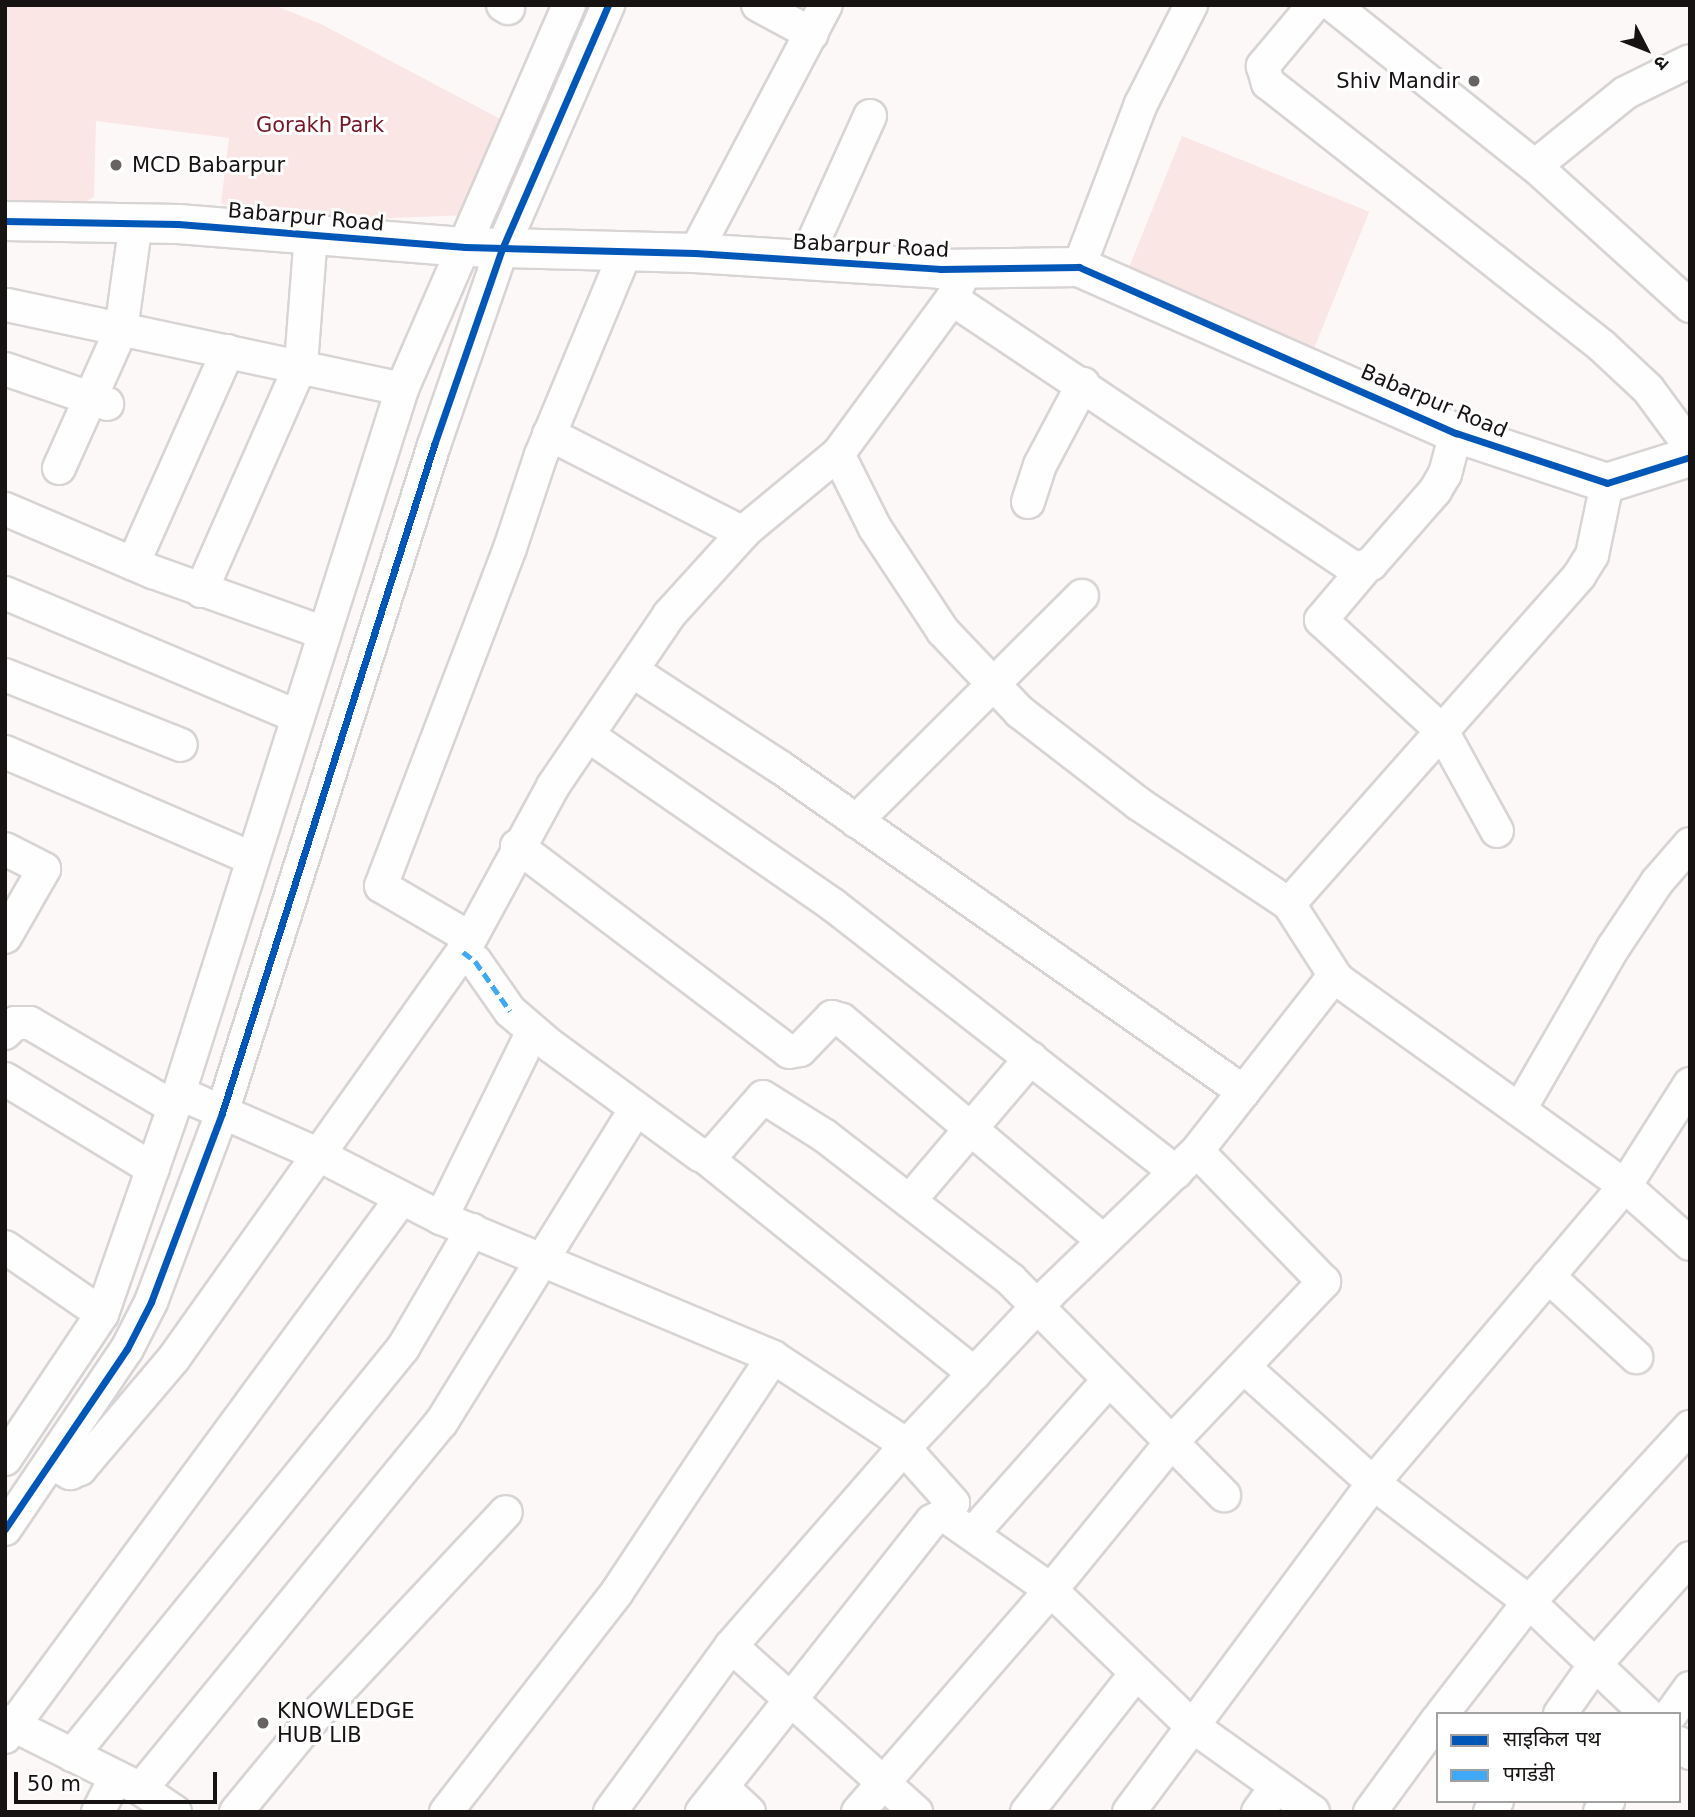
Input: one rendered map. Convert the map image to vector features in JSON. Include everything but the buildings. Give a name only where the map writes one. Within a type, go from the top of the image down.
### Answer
[{"type":"street","points":[[5,1529],[52,1463],[140,1327],[222,1113],[434,445],[484,248],[569,5]]},
{"type":"street","points":[[10,1440],[102,1314],[176,1100],[402,389],[484,248],[608,5]]},
{"type":"street","points":[[758,5],[812,34]]},
{"type":"street","points":[[695,253],[826,5]]},
{"type":"street","points":[[1079,267],[1140,104],[1191,5]]},
{"type":"street","points":[[1314,5],[1263,66],[1268,83],[1602,346],[1648,389],[1690,446]]},
{"type":"street","points":[[1334,5],[1535,166],[1690,306]]},
{"type":"street","points":[[1535,166],[1625,93],[1690,61]]},
{"type":"street","points":[[805,260],[870,116]]},
{"type":"street","name":"Babarpur Road","points":[[5,221],[136,222],[484,248],[695,253],[805,260],[959,284],[1079,267],[1456,433],[1607,483]]},
{"type":"street","points":[[60,468],[99,401],[121,330],[136,222]]},
{"type":"street","points":[[201,591],[301,364],[311,235]]},
{"type":"street","points":[[626,251],[549,434],[382,886],[467,945],[475,961],[522,1021],[635,1110],[705,1157],[975,1374]]},
{"type":"street","points":[[52,1463],[75,1472],[106,1439],[231,1282],[317,1154],[467,945],[517,846],[669,615],[743,533],[838,454],[959,284],[1083,384],[1349,566],[1365,568]]},
{"type":"street","points":[[7,305],[301,364],[402,389]]},
{"type":"street","points":[[133,564],[228,351]]},
{"type":"street","points":[[5,369],[99,401]]},
{"type":"street","points":[[1028,502],[1040,465],[1083,384]]},
{"type":"street","points":[[1456,433],[1445,474],[1435,491],[1321,620],[1442,731],[1497,831]]},
{"type":"street","points":[[549,434],[743,533]]},
{"type":"street","points":[[838,454],[901,569],[943,631],[1020,712],[1139,804],[1289,904],[1337,979],[1625,1186],[1690,1244]]},
{"type":"street","points":[[1289,904],[1588,564],[1607,483],[1690,457]]},
{"type":"street","points":[[5,509],[201,591],[324,633]]},
{"type":"street","points":[[5,593],[298,717]]},
{"type":"street","points":[[856,821],[1082,596]]},
{"type":"street","points":[[634,672],[856,821],[1244,1092]]},
{"type":"street","points":[[5,675],[181,745]]},
{"type":"street","points":[[589,736],[768,857],[1031,1058],[1187,1162],[1324,1278],[1246,1368],[1170,1444],[1051,1590],[858,1812]]},
{"type":"street","points":[[5,752],[253,859]]},
{"type":"street","points":[[1520,1109],[1613,948],[1657,882],[1690,844]]},
{"type":"street","points":[[517,846],[781,1048],[800,1050],[827,1020],[842,1020],[1102,1241]]},
{"type":"street","points":[[5,849],[44,869],[5,937]]},
{"type":"street","points":[[610,1812],[732,1646],[906,1446],[1102,1241],[1187,1162],[1327,985],[1337,979]]},
{"type":"street","points":[[441,1218],[522,1021]]},
{"type":"street","points":[[5,1033],[15,1023],[30,1023],[176,1100],[222,1113],[317,1154],[441,1218],[542,1257],[773,1357],[906,1446],[953,1503],[944,1515],[932,1521],[702,1812]]},
{"type":"street","points":[[911,1199],[1031,1058]]},
{"type":"street","points":[[5,1079],[153,1170]]},
{"type":"street","points":[[1129,1812],[1373,1483],[1625,1186],[1690,1084]]},
{"type":"street","points":[[705,1157],[767,1096],[911,1199],[1038,1306],[1108,1381],[1224,1496]]},
{"type":"street","points":[[98,1812],[129,1783],[440,1423],[635,1110]]},
{"type":"street","points":[[175,1812],[129,1783],[7,1727],[402,1198]]},
{"type":"street","points":[[72,1755],[403,1348],[472,1230]]},
{"type":"street","points":[[5,1247],[102,1314]]},
{"type":"street","points":[[1548,1276],[1636,1357]]},
{"type":"street","points":[[446,1812],[617,1592],[773,1357]]},
{"type":"street","points":[[1246,1368],[1373,1483],[1529,1602],[1645,1712]]},
{"type":"street","points":[[974,1532],[1108,1381]]},
{"type":"street","points":[[1444,1712],[1529,1602],[1690,1427]]},
{"type":"street","points":[[236,1812],[316,1716],[506,1512]]},
{"type":"street","points":[[944,1515],[974,1532],[1051,1590],[1135,1675],[1191,1725],[1313,1812]]},
{"type":"street","points":[[1561,1712],[1594,1666],[1690,1558]]},
{"type":"street","points":[[732,1646],[916,1812]]},
{"type":"street","points":[[1027,1812],[1135,1675]]},
{"type":"street","points":[[1672,1712],[1690,1688]]},
{"type":"street","points":[[1370,1812],[1436,1722]]},
{"type":"street","points":[[1258,1812],[1277,1786]]},
{"type":"street","points":[[722,1787],[749,1812]]},
{"type":"green space","name":"Gorakh Park","points":[[5,5],[274,5],[321,24],[504,121],[470,215],[368,219],[245,213],[221,203],[229,138],[96,121],[94,197],[79,205],[5,204]]},
{"type":"green space","points":[[1182,136],[1369,212],[1314,348],[1127,272]]},
{"type":"marked path","points":[[463,952],[475,961],[510,1011]]},
{"type":"cycle path","points":[[5,1529],[127,1349],[151,1302],[222,1113],[434,445],[502,249],[608,5]]},
{"type":"cycle path","points":[[5,221],[178,224],[465,247],[695,253],[940,269],[1079,267],[1456,433],[1607,483],[1690,457]]},
{"type":"place","name":"Shiv Mandir","points":[[1474,81]]},
{"type":"place","name":"MCD Babarpur","points":[[116,165]]},
{"type":"place","name":"KNOWLEDGE HUB LIB","points":[[263,1723]]}]
